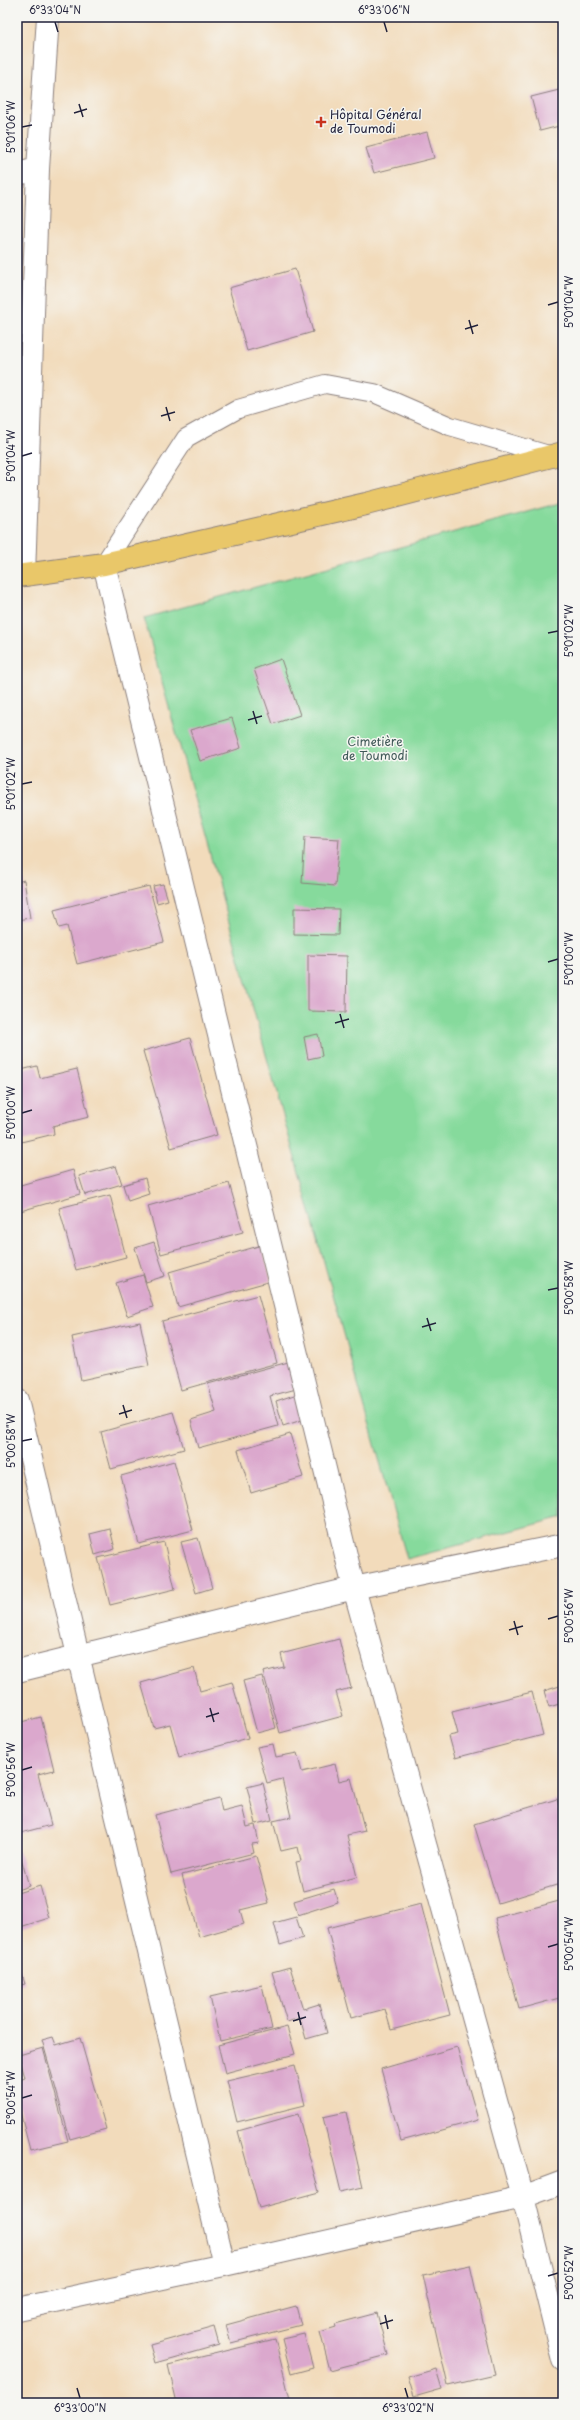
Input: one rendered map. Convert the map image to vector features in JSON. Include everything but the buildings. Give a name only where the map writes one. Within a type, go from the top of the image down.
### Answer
[{"type":"main road","points":[[20,576],[104,564],[366,504],[558,455]]},
{"type":"street","points":[[20,576],[38,169],[48,17]]},
{"type":"street","points":[[17,174],[38,169]]},
{"type":"street","points":[[104,564],[354,1588],[523,2197],[563,2360]]},
{"type":"street","points":[[17,1400],[224,2265]]},
{"type":"street","points":[[17,1670],[354,1588],[563,1545]]},
{"type":"street","points":[[17,2309],[224,2265],[523,2197],[563,2182]]},
{"type":"lane","points":[[104,564],[186,438],[238,409],[325,384],[374,393],[450,426],[558,455]]},
{"type":"green space","name":"Cimetière de Toumodi","points":[[563,502],[563,1517],[407,1559],[144,618]]},
{"type":"place","name":"Hôpital Général de Toumodi","points":[[321,122]]}]
